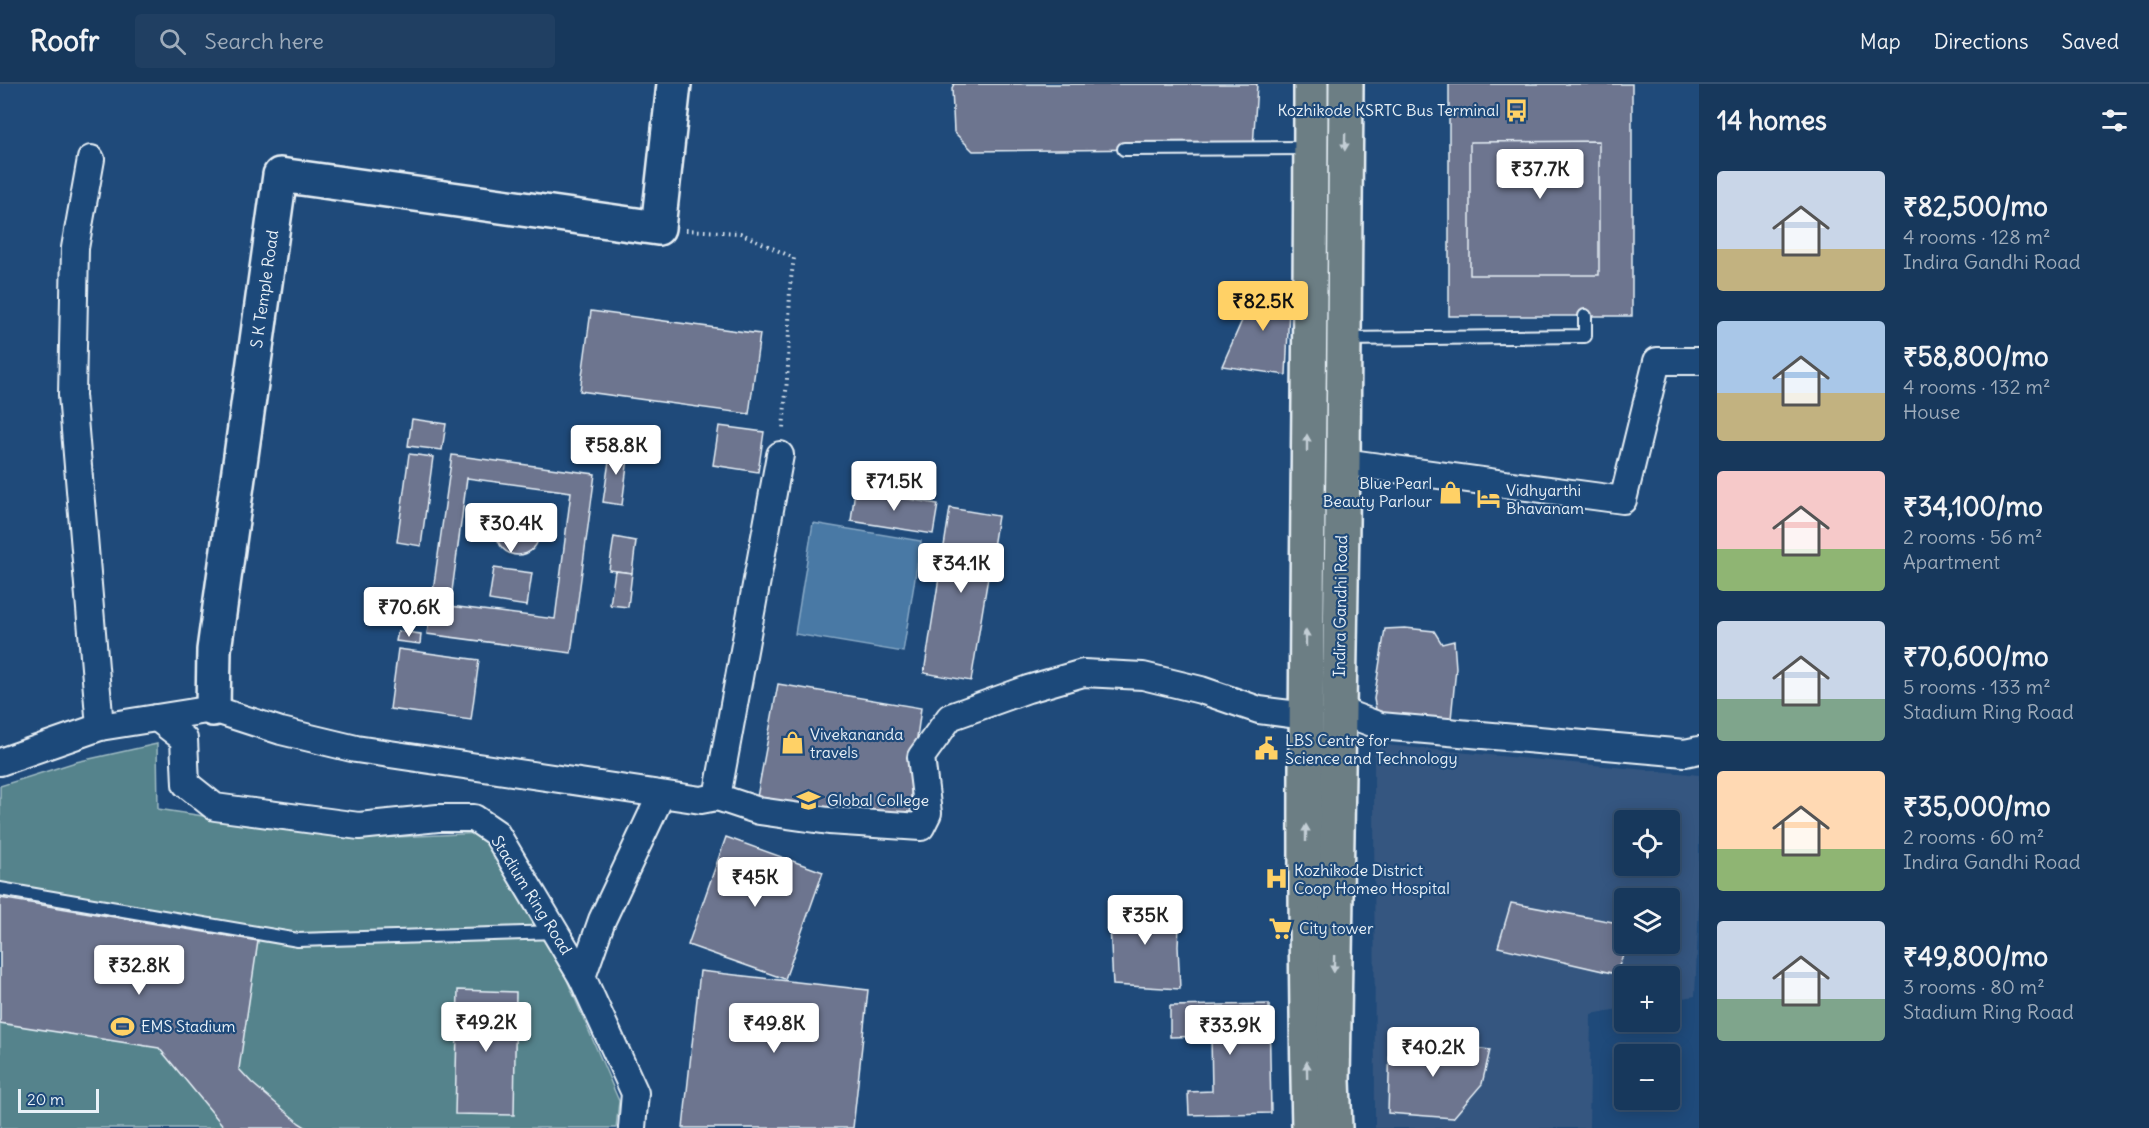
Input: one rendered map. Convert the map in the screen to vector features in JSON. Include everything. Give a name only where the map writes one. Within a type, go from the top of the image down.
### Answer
[{"type":"main road","name":"Indira Gandhi Road","points":[[1309,1128],[1305,985],[1311,84]]},
{"type":"main road","name":"Indira Gandhi Road","points":[[1335,1128],[1333,1080],[1337,710],[1343,462],[1346,84]]},
{"type":"street","points":[[658,228],[674,84]]},
{"type":"street","points":[[91,159],[75,248],[72,395],[100,727]]},
{"type":"street","name":"S K Temple Road","points":[[213,709],[214,650],[280,175],[658,228]]},
{"type":"street","points":[[1343,462],[1623,500],[1657,361],[1699,361]]},
{"type":"street","points":[[717,797],[780,455]]},
{"type":"street","points":[[0,762],[100,727],[213,709],[281,731],[356,749],[661,795],[701,800],[717,797],[759,811],[829,821],[921,827],[928,813],[921,757],[950,717],[1028,689],[1083,673],[1143,676],[1201,690],[1259,710],[1306,716],[1337,710],[1380,726],[1685,753],[1699,750]]},
{"type":"street","name":"Stadium Ring Road","points":[[157,718],[184,739],[186,784],[215,807],[358,826],[438,818],[474,818],[496,833],[582,977],[635,1093],[632,1128]]},
{"type":"street","points":[[582,977],[602,920],[661,795]]},
{"type":"lane","points":[[1124,149],[1311,148]]},
{"type":"lane","points":[[1343,339],[1585,336],[1585,316]]},
{"type":"lane","points":[[0,889],[298,940],[556,932]]},
{"type":"path","points":[[658,228],[740,232],[794,258],[790,286],[788,366],[780,455]]},
{"type":"shaded area","points":[[813,523],[921,541],[903,652],[795,634]]},
{"type":"shaded area","points":[[1374,744],[1699,775],[1699,903],[1695,996],[1680,998],[1680,966],[1614,966],[1614,1010],[1591,1014],[1589,1128],[1375,1128]]},
{"type":"green space","points":[[157,744],[158,809],[352,839],[483,833],[564,973],[619,1101],[616,1128],[0,1128],[0,786],[76,762]]},
{"type":"building","points":[[954,84],[1257,84],[1253,148],[973,151],[954,132],[952,88]]},
{"type":"building","points":[[1449,84],[1632,84],[1632,316],[1449,316]]},
{"type":"building","points":[[1599,141],[1599,275],[1470,275],[1470,142]]},
{"type":"building","points":[[1259,282],[1290,285],[1286,375],[1222,366]]},
{"type":"building","points":[[591,311],[760,334],[749,414],[580,391]]},
{"type":"building","points":[[412,419],[446,424],[442,450],[408,446]]},
{"type":"building","points":[[719,426],[764,432],[758,472],[713,465]]},
{"type":"building","points":[[611,447],[629,450],[622,505],[603,502]]},
{"type":"building","points":[[409,454],[433,457],[421,546],[397,542]]},
{"type":"building","points":[[452,455],[595,474],[571,653],[427,634]],"holes":[[[467,478],[571,492],[555,619],[450,606]]]},
{"type":"building","points":[[855,490],[938,504],[933,534],[851,521]]},
{"type":"building","points":[[950,508],[998,516],[971,681],[924,673]]},
{"type":"building","points":[[518,513],[526,514],[533,519],[538,526],[538,542],[533,549],[526,554],[518,555],[510,554],[503,549],[498,542],[497,534],[498,526],[503,519],[510,514]]},
{"type":"building","points":[[614,537],[636,541],[632,573],[609,570]]},
{"type":"building","points":[[494,568],[532,573],[527,606],[489,600]]},
{"type":"building","points":[[615,571],[632,573],[628,607],[610,605]]},
{"type":"building","points":[[1405,628],[1434,631],[1442,644],[1454,641],[1456,668],[1451,719],[1426,720],[1377,715],[1374,699],[1385,629]]},
{"type":"building","points":[[398,631],[421,634],[420,644],[396,641]]},
{"type":"building","points":[[398,649],[479,660],[471,720],[390,709]]},
{"type":"building","points":[[778,684],[921,708],[912,774],[910,820],[757,797]]},
{"type":"building","points":[[726,837],[823,872],[785,979],[688,945]]},
{"type":"building","name":"EMS Stadium","points":[[0,898],[258,941],[239,1069],[252,1083],[307,1128],[225,1128],[159,1048],[0,1023]]},
{"type":"building","points":[[1511,903],[1614,922],[1614,954],[1623,954],[1619,966],[1614,966],[1614,974],[1498,947]]},
{"type":"building","points":[[1109,905],[1180,905],[1178,946],[1180,989],[1113,985]]},
{"type":"building","points":[[700,971],[868,990],[853,1128],[683,1128]]},
{"type":"building","points":[[458,990],[516,992],[514,1115],[455,1114]]},
{"type":"building","points":[[1269,1004],[1271,1113],[1189,1115],[1188,1092],[1212,1091],[1211,1036],[1170,1037],[1170,1006]]},
{"type":"building","points":[[1390,1039],[1490,1050],[1482,1084],[1453,1118],[1388,1113]]},
{"type":"place","name":"Kozhikode KSRTC Bus Terminal","points":[[1517,110]]},
{"type":"place","name":"Blue Pearl Beauty Parlour","points":[[1450,492]]},
{"type":"place","name":"Vidhyarthi Bhavanam","points":[[1488,499]]},
{"type":"place","name":"Vivekananda travels","points":[[792,743]]},
{"type":"place","name":"LBS Centre for Science and Technology","points":[[1267,749]]},
{"type":"place","name":"Global College","points":[[809,800]]},
{"type":"place","name":"Kozhikode District Coop Homeo Hospital","points":[[1276,879]]},
{"type":"place","name":"City tower","points":[[1281,928]]},
{"type":"place","name":"EMS Stadium","points":[[123,1026]]}]
